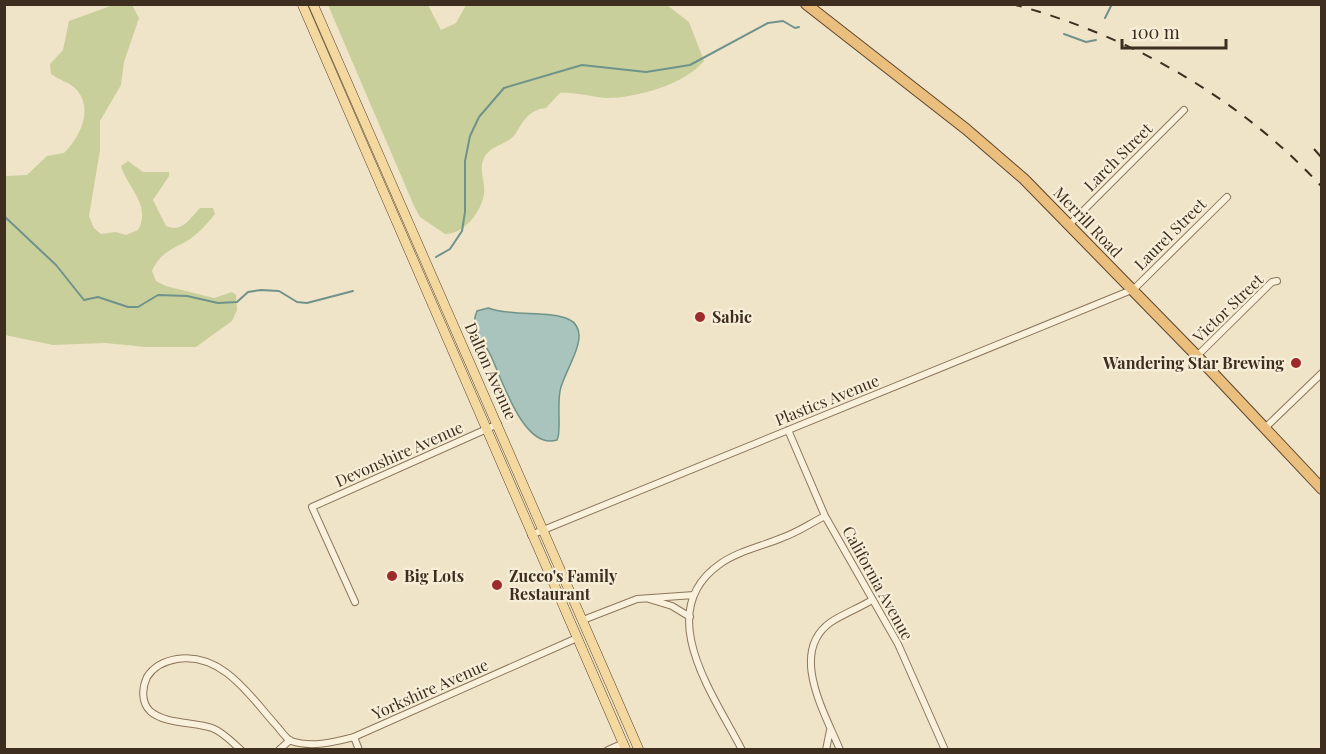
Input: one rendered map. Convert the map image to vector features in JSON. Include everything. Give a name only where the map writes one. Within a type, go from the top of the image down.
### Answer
[{"type":"highway","name":"Merrill Road","points":[[806,4],[995,153],[1070,224],[1266,427],[1322,489]]},
{"type":"main road","name":"Dalton Avenue","points":[[302,4],[531,535],[625,746]]},
{"type":"main road","name":"Dalton Avenue","points":[[313,4],[639,750]]},
{"type":"street","name":"Larch Street","points":[[1070,224],[1184,111]]},
{"type":"street","name":"Laurel Street","points":[[1134,290],[1227,197]]},
{"type":"street","name":"Victor Street","points":[[1197,356],[1272,282],[1277,281]]},
{"type":"street","name":"Plastics Avenue","points":[[531,535],[1134,290]]},
{"type":"street","points":[[1266,427],[1322,373]]},
{"type":"street","name":"Devonshire Avenue","points":[[355,602],[312,507],[498,424]]},
{"type":"street","name":"California Avenue","points":[[789,430],[825,516],[898,644],[945,750]]},
{"type":"street","points":[[742,750],[703,679],[690,639],[690,617],[694,595],[704,578],[720,564],[785,537],[825,516]]},
{"type":"street","points":[[584,620],[605,610],[643,598],[694,595]]},
{"type":"street","points":[[643,598],[661,601],[690,617]]},
{"type":"street","points":[[840,750],[810,669],[813,645],[818,635],[831,622],[872,600]]},
{"type":"street","name":"Yorkshire Avenue","points":[[290,740],[315,744],[354,737],[577,638]]},
{"type":"street","points":[[241,750],[213,728],[173,720],[151,712],[144,701],[142,687],[149,674],[160,664],[184,658],[221,669],[232,676],[290,740],[291,750]]},
{"type":"street","points":[[826,750],[831,727]]},
{"type":"street","points":[[354,737],[359,750]]},
{"type":"street","points":[[279,750],[290,740]]},
{"type":"street","points":[[608,750],[625,746]]},
{"type":"green space","points":[[113,5],[132,5],[139,18],[124,62],[121,85],[100,121],[100,150],[89,216],[94,228],[101,234],[116,232],[126,235],[138,230],[142,221],[140,205],[121,166],[128,161],[143,172],[169,172],[169,176],[153,200],[166,226],[177,228],[189,220],[200,208],[213,208],[215,214],[202,229],[162,256],[152,271],[156,281],[166,286],[214,298],[232,292],[236,295],[237,310],[232,321],[196,347],[146,347],[105,343],[53,345],[5,335],[5,176],[27,175],[47,156],[64,153],[75,139],[83,122],[84,105],[76,89],[51,74],[50,64],[63,50],[69,21]]},
{"type":"green space","points":[[328,5],[428,5],[441,30],[456,23],[466,5],[667,5],[689,22],[704,61],[684,77],[645,93],[606,98],[560,93],[546,108],[528,116],[513,137],[487,153],[482,162],[484,194],[479,208],[465,226],[445,234],[420,217],[414,206]]},
{"type":"water","points":[[488,308],[562,317],[572,321],[576,326],[579,341],[560,393],[557,440],[545,440],[534,434],[524,423],[507,394],[476,328],[477,311]]},
{"type":"waterway","points":[[1105,18],[1112,4]]},
{"type":"waterway","points":[[436,257],[450,249],[462,231],[465,212],[465,161],[470,136],[479,117],[504,88],[582,65],[646,72],[690,65],[768,23],[783,21],[795,28],[799,27]]},
{"type":"waterway","points":[[1064,34],[1086,42],[1096,40]]},
{"type":"waterway","points":[[4,216],[56,265],[84,300],[98,297],[128,307],[138,307],[158,295],[187,296],[218,303],[237,302],[248,292],[261,290],[279,291],[297,302],[307,303],[353,291]]},
{"type":"railway","points":[[1012,4],[1098,33],[1180,74],[1219,98],[1255,125],[1322,187]]},
{"type":"railway","points":[[1314,149],[1322,158]]},
{"type":"place","name":"Sabic","points":[[700,317]]},
{"type":"place","name":"Wandering Star Brewing","points":[[1296,363]]},
{"type":"place","name":"Big Lots","points":[[392,576]]},
{"type":"place","name":"Zucco's Family Restaurant","points":[[497,585]]}]
